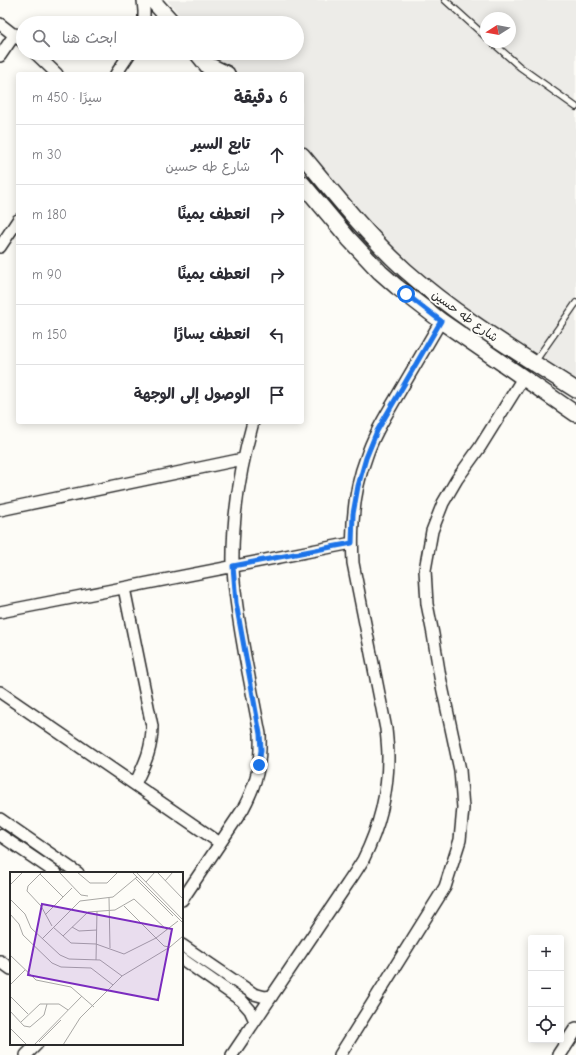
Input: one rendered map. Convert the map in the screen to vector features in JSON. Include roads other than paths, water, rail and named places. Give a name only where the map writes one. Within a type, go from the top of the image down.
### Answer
[{"type":"main road","points":[[152,0],[167,16]]},
{"type":"main road","points":[[206,64],[223,72]]},
{"type":"main road","name":"شارع طه حسين","points":[[304,157],[363,228],[405,270],[451,307],[486,332],[576,390]]},
{"type":"main road","name":"شارع طه حسين","points":[[304,185],[364,256],[397,287],[441,321],[576,414]]},
{"type":"street","points":[[143,0],[144,16]]},
{"type":"street","points":[[0,24],[16,36]]},
{"type":"street","points":[[0,56],[16,41]]},
{"type":"street","points":[[42,60],[55,72]]},
{"type":"street","points":[[117,72],[125,60]]},
{"type":"street","points":[[0,247],[16,223]]},
{"type":"street","points":[[232,1055],[348,883],[374,836],[382,810],[388,756],[386,730],[353,563],[353,514],[358,486],[366,458],[377,431],[441,321]]},
{"type":"street","points":[[340,1055],[445,887],[460,840],[463,808],[460,770],[440,677],[427,604],[425,570],[432,531],[443,503],[523,378]]},
{"type":"street","points":[[183,898],[243,809],[256,781],[259,765],[261,750],[260,734],[236,603],[233,566],[237,499],[244,459],[253,424]]},
{"type":"street","points":[[0,510],[244,459]]},
{"type":"street","points":[[0,612],[352,543]]},
{"type":"street","points":[[124,588],[152,726],[152,737],[148,757],[135,784]]},
{"type":"street","points":[[0,692],[220,843]]},
{"type":"street","points":[[0,819],[77,872]]},
{"type":"street","points":[[0,834],[55,872]]},
{"type":"street","points":[[183,946],[254,994],[266,997],[272,996]]},
{"type":"street","points":[[183,960],[242,1001],[250,1010],[255,1022]]},
{"type":"street","points":[[0,961],[10,968]]},
{"type":"street","points":[[559,1055],[576,1029]]},
{"type":"street","points":[[26,1055],[36,1045]]},
{"type":"lane","points":[[445,0],[480,32]]},
{"type":"lane","points":[[499,48],[520,67],[576,107]]},
{"type":"lane","points":[[534,363],[576,303]]}]
